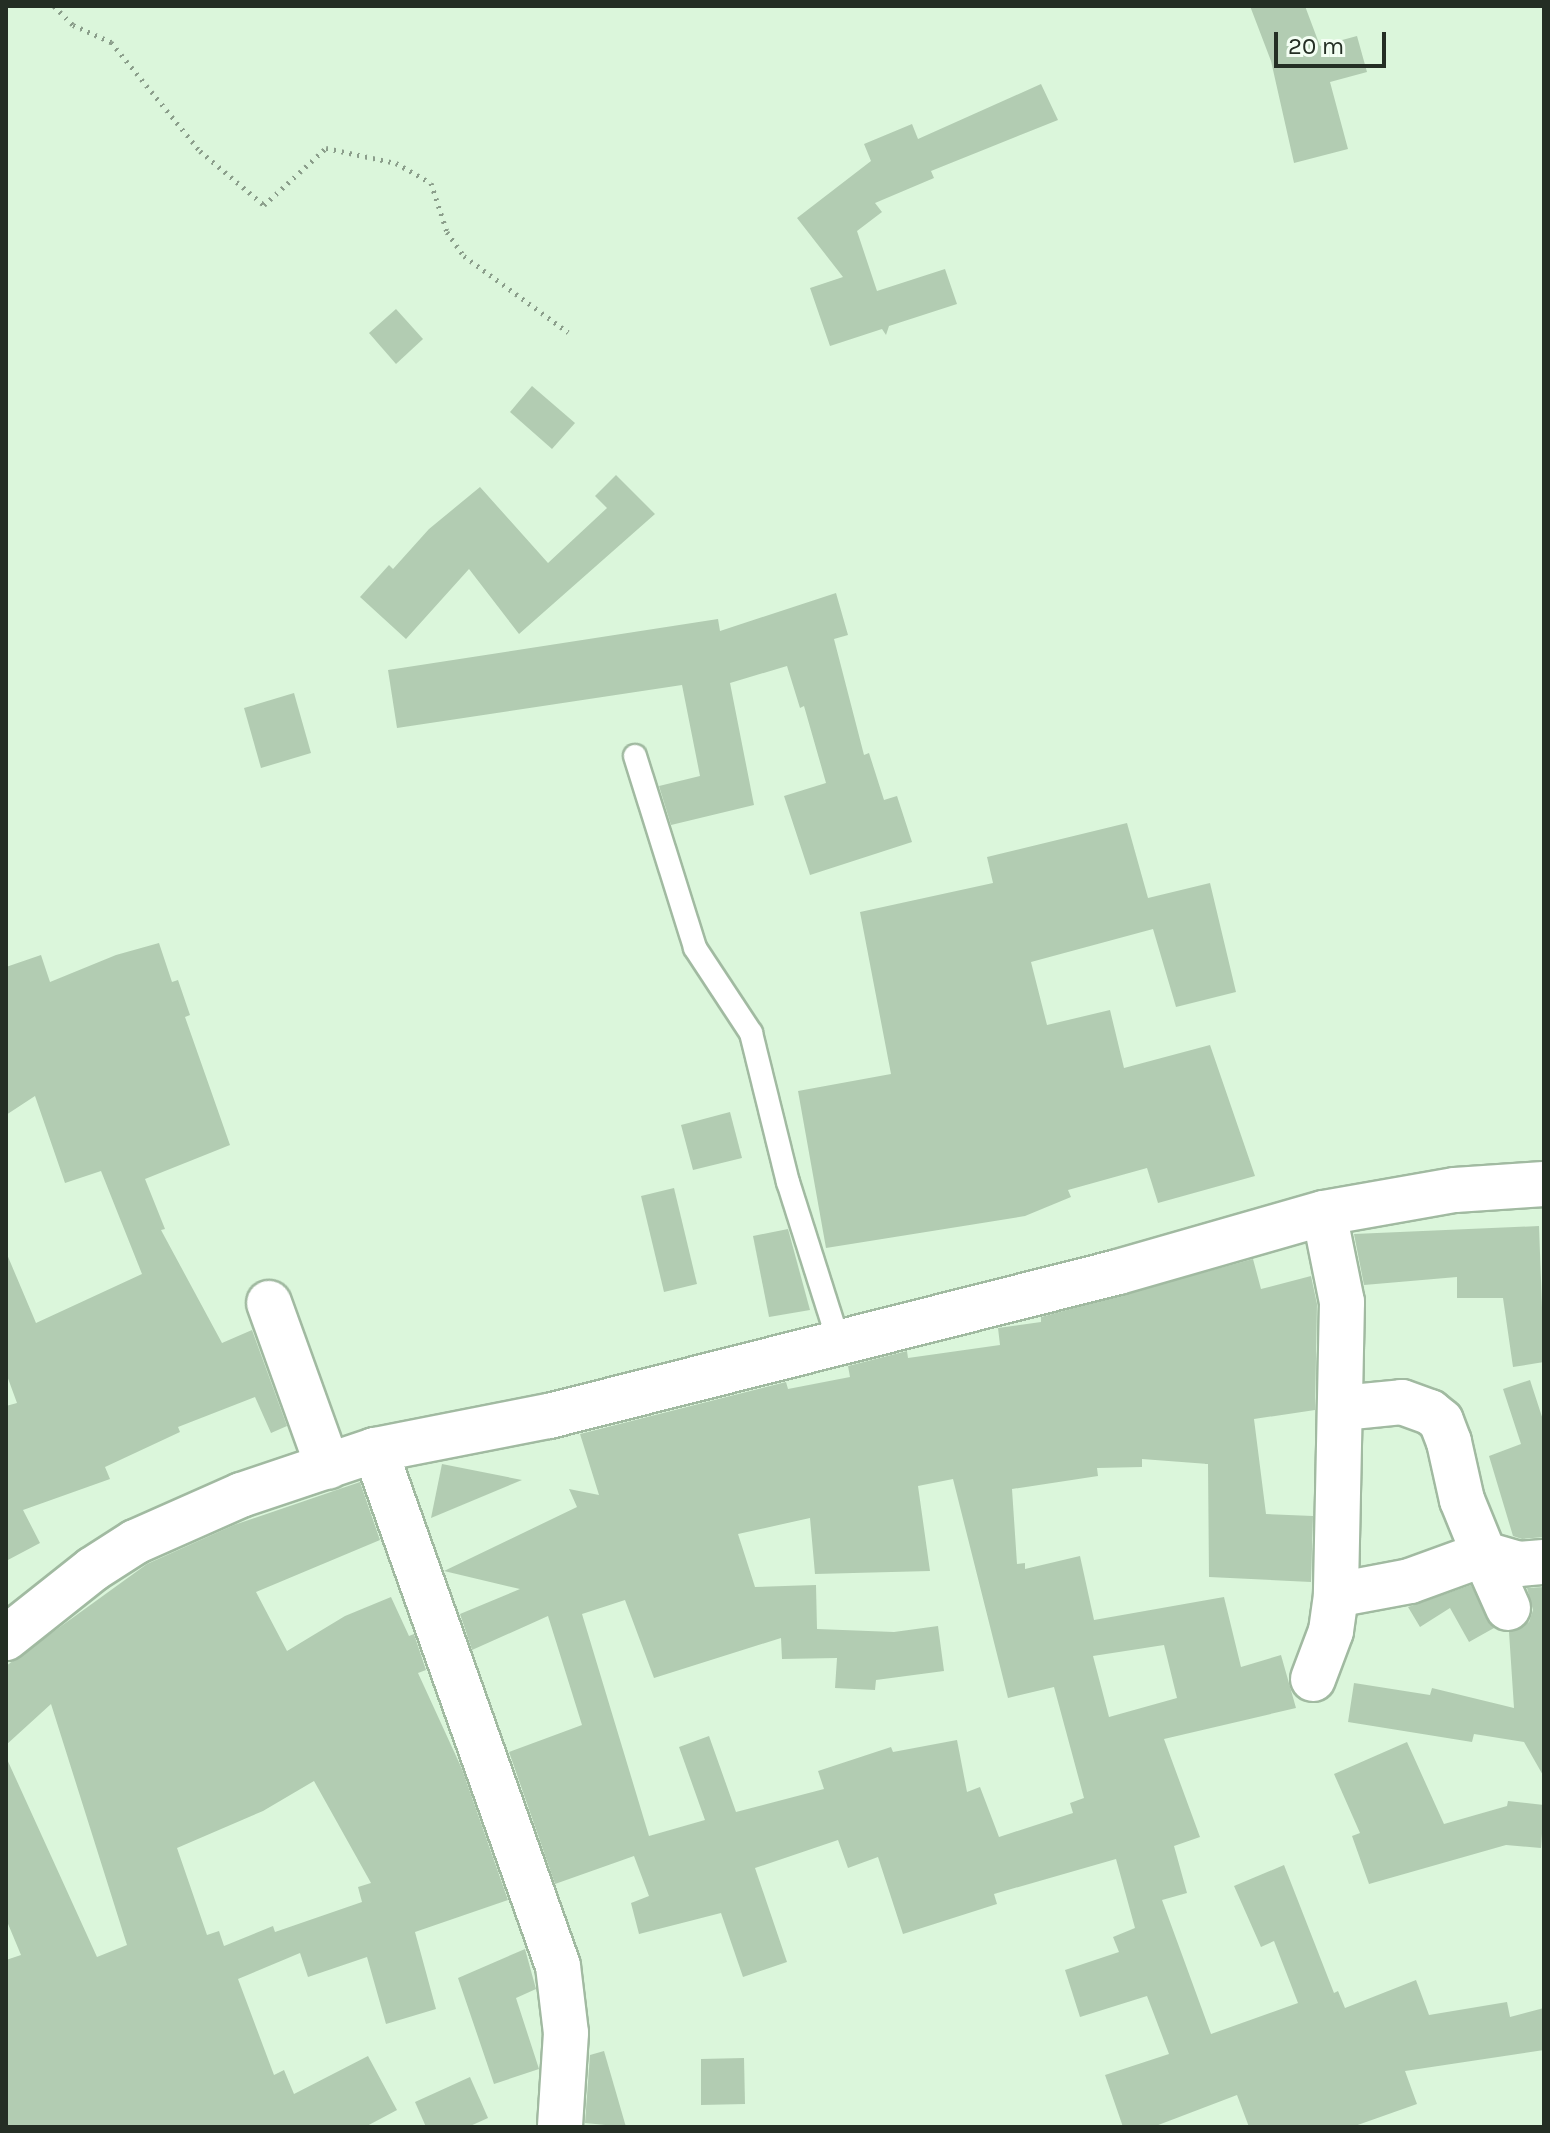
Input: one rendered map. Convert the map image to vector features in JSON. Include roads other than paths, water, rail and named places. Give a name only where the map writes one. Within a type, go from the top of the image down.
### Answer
[{"type":"street","points":[[6,1638],[93,1569],[135,1542],[324,1455],[375,1450],[549,1416],[838,1340],[1118,1272],[1324,1213],[1455,1190],[1544,1184]]},
{"type":"street","points":[[1313,1679],[1331,1631],[1336,1595],[1342,1408],[1342,1302],[1324,1213]]},
{"type":"street","points":[[269,1303],[324,1455]]},
{"type":"street","points":[[1342,1408],[1402,1402],[1420,1404],[1441,1421],[1462,1500],[1508,1608]]},
{"type":"street","points":[[375,1450],[558,1966],[566,2033],[560,2127]]},
{"type":"street","points":[[1336,1595],[1410,1581],[1484,1554],[1519,1564],[1544,1562]]},
{"type":"lane","points":[[635,756],[695,948],[751,1033],[788,1182],[838,1340]]}]
